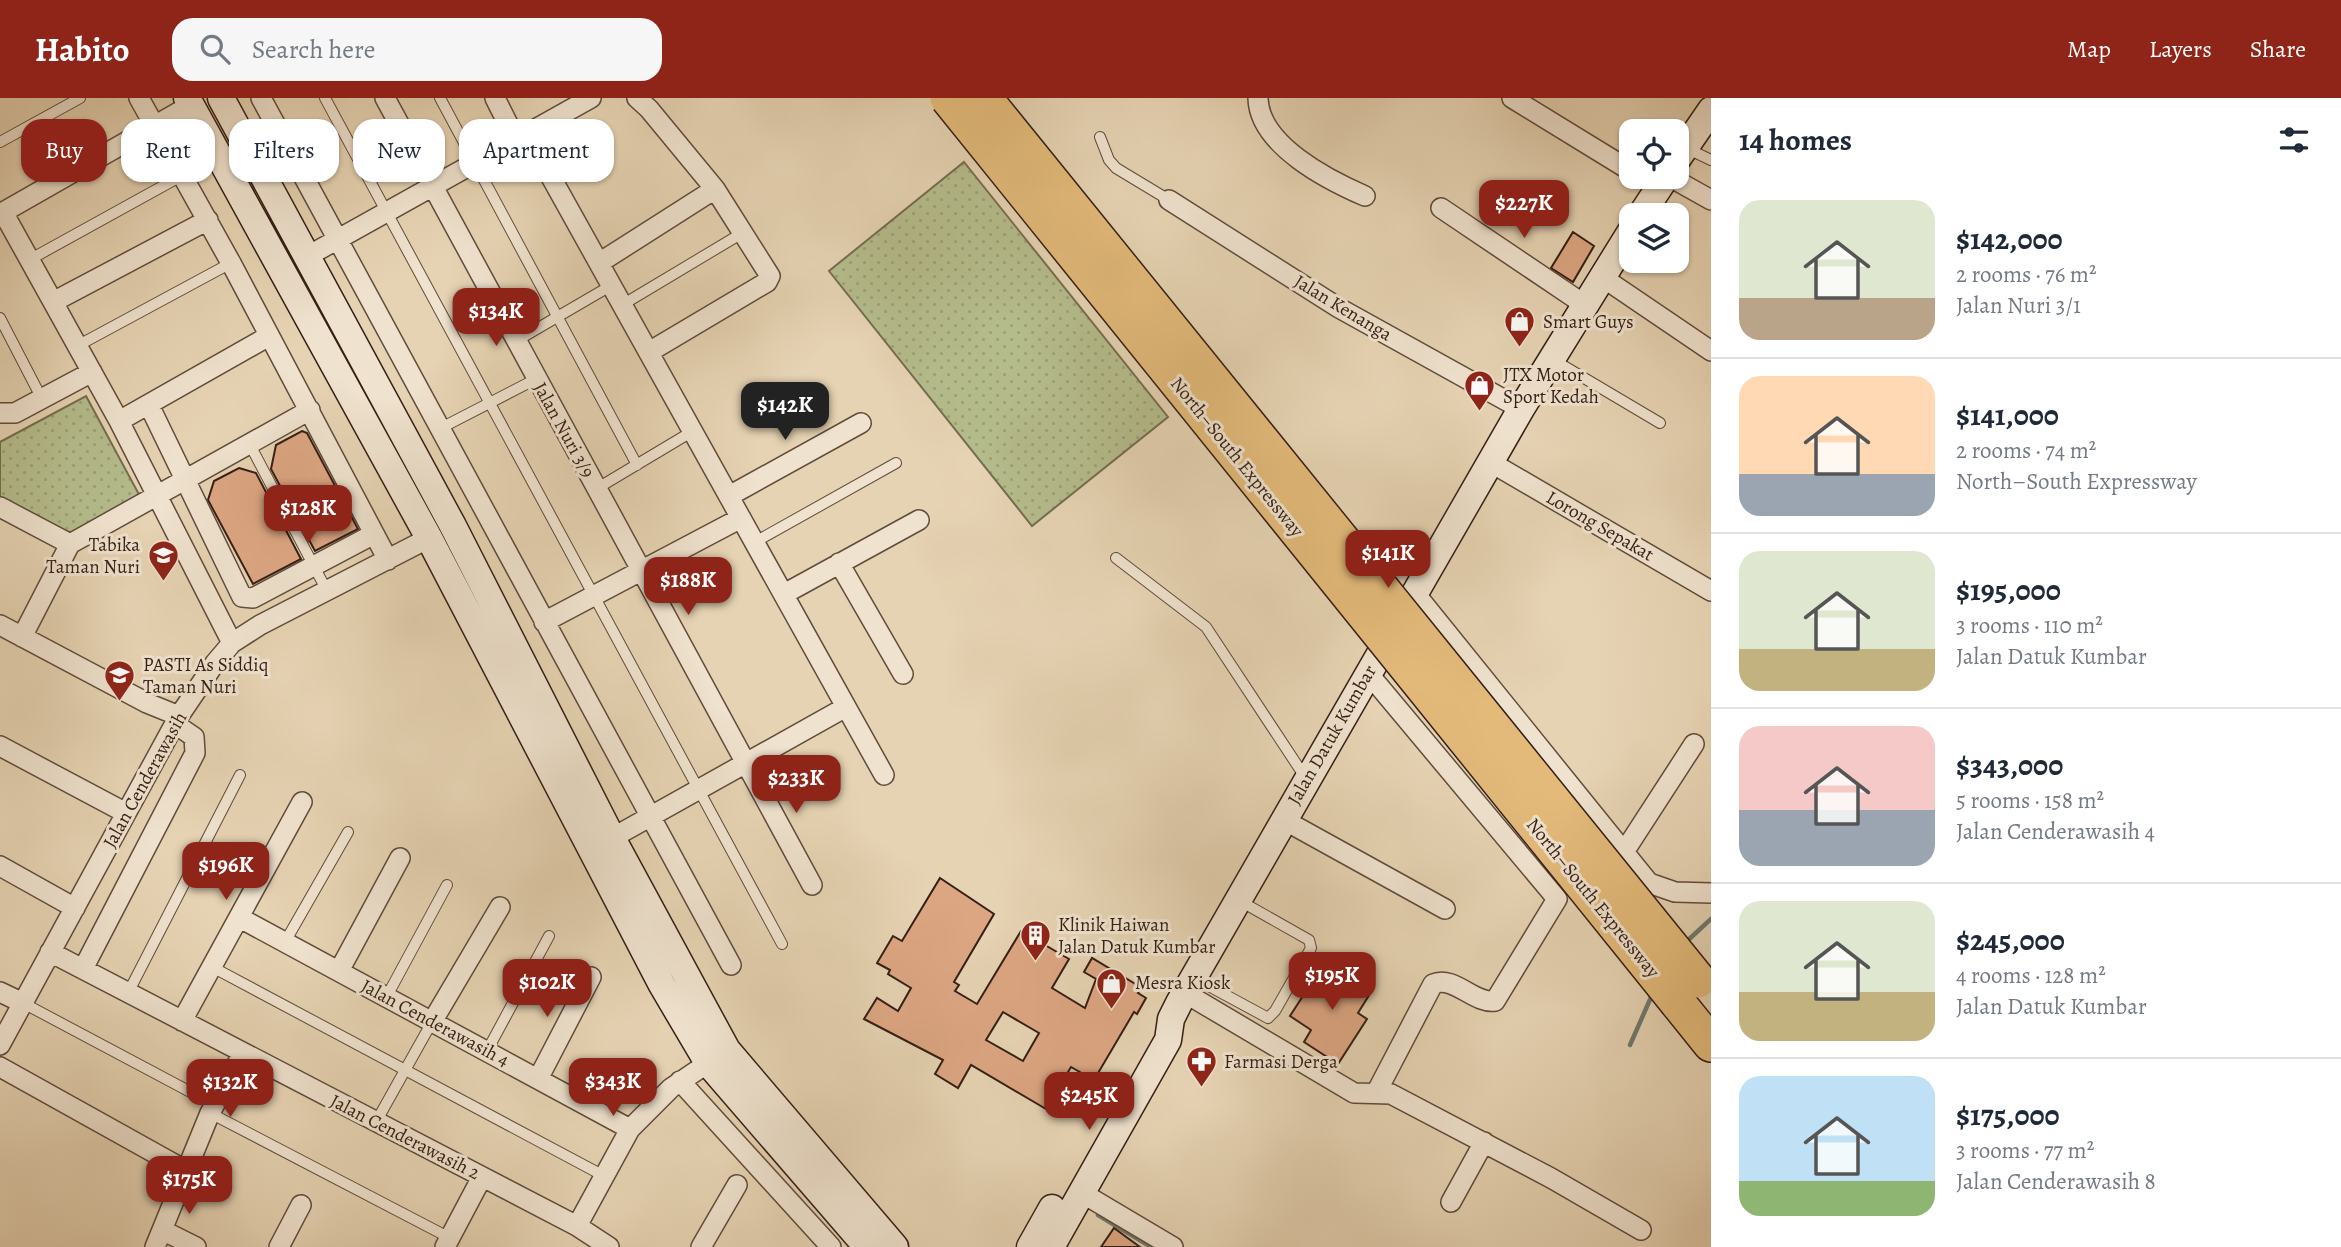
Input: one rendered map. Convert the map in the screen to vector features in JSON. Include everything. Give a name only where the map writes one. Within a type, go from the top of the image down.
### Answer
[{"type":"highway","name":"North–South Expressway","points":[[947,98],[1696,993]]},
{"type":"highway","name":"North–South Expressway","points":[[984,98],[1696,993],[1711,1044]]},
{"type":"main road","points":[[221,98],[481,578],[612,838],[727,1050],[895,1247]]},
{"type":"main road","points":[[189,102],[429,538],[662,985],[708,1063],[867,1247]]},
{"type":"main road","points":[[1689,142],[1711,110]]},
{"type":"main road","name":"Jalan Datuk Kumbar","points":[[1030,1247],[1163,1024],[1189,986],[1414,592],[1521,409],[1619,250]]},
{"type":"main road","name":"Jalan Datuk Kumbar","points":[[1051,1247],[1168,1040],[1163,1024]]},
{"type":"street","points":[[139,98],[151,119]]},
{"type":"street","points":[[261,98],[731,965]]},
{"type":"street","name":"Jalan Nuri 3/9","points":[[385,98],[812,886]]},
{"type":"street","points":[[495,98],[510,119]]},
{"type":"street","points":[[554,119],[591,98]]},
{"type":"street","points":[[637,98],[715,189],[769,271],[766,282],[649,352]]},
{"type":"street","points":[[1258,98],[1265,122],[1298,160],[1316,173],[1365,196]]},
{"type":"street","points":[[1512,98],[1619,164]]},
{"type":"street","points":[[166,119],[189,102]]},
{"type":"street","points":[[121,146],[2,213],[92,372],[232,643]]},
{"type":"street","points":[[306,257],[459,172]]},
{"type":"street","points":[[187,182],[310,410],[387,560]]},
{"type":"street","points":[[550,182],[612,285],[884,775]]},
{"type":"street","points":[[599,262],[715,189]]},
{"type":"street","points":[[1682,189],[1711,200]]},
{"type":"street","name":"Jalan Kenanga","points":[[1169,200],[1339,308],[1521,409]]},
{"type":"street","points":[[1441,208],[1585,305]]},
{"type":"street","points":[[53,302],[208,220]]},
{"type":"street","points":[[1602,277],[1711,351]]},
{"type":"street","points":[[118,421],[269,336]]},
{"type":"street","points":[[0,413],[15,413],[92,372]]},
{"type":"street","points":[[149,405],[242,597],[253,598],[374,534]]},
{"type":"street","points":[[22,637],[70,544],[310,410]]},
{"type":"street","points":[[729,496],[861,423]]},
{"type":"street","name":"Lorong Sepakat","points":[[1490,462],[1711,591]]},
{"type":"street","points":[[0,507],[70,544]]},
{"type":"street","points":[[544,622],[741,518]]},
{"type":"street","points":[[784,594],[919,520]]},
{"type":"street","name":"Jalan Cenderawasih","points":[[0,1045],[177,720],[232,643],[429,538]]},
{"type":"street","points":[[839,564],[903,674]]},
{"type":"street","points":[[209,598],[235,586]]},
{"type":"street","points":[[1414,592],[1649,883],[1659,889],[1711,894]]},
{"type":"street","points":[[0,625],[177,720],[194,737],[195,753],[83,969]]},
{"type":"street","points":[[1368,673],[1557,899],[1495,1001],[1486,1001],[1445,982],[1433,984],[1376,1093]]},
{"type":"street","points":[[612,838],[846,707]]},
{"type":"street","points":[[1624,852],[1694,744]]},
{"type":"street","points":[[0,746],[127,813]]},
{"type":"street","points":[[182,1021],[214,968],[302,802]]},
{"type":"street","points":[[1284,820],[1445,909]]},
{"type":"street","points":[[339,971],[400,858]]},
{"type":"street","points":[[0,866],[75,908]]},
{"type":"street","points":[[432,1022],[500,907]]},
{"type":"street","name":"Jalan Cenderawasih 4","points":[[240,918],[630,1129]]},
{"type":"street","name":"Jalan Cenderawasih 2","points":[[50,953],[577,1226],[609,1247]]},
{"type":"street","points":[[538,1079],[591,977]]},
{"type":"street","points":[[1189,986],[1354,1093],[1391,1094],[1484,1142],[1641,1230]]},
{"type":"street","points":[[0,992],[23,1003]]},
{"type":"street","points":[[196,1247],[158,1238],[212,1109],[243,1053]]},
{"type":"street","points":[[577,1226],[630,1129],[680,1081],[708,1063]]},
{"type":"street","points":[[0,1067],[185,1170]]},
{"type":"street","points":[[680,1081],[831,1247]]},
{"type":"street","points":[[1451,1202],[1484,1142]]},
{"type":"street","points":[[447,1242],[482,1177]]},
{"type":"street","points":[[701,1247],[737,1185]]},
{"type":"street","points":[[1082,1193],[1173,1247]]},
{"type":"street","points":[[279,1247],[301,1205]]},
{"type":"lane","points":[[0,142],[80,98]]},
{"type":"lane","points":[[325,98],[782,944]]},
{"type":"lane","points":[[440,98],[459,134]]},
{"type":"lane","points":[[1100,137],[1109,160],[1116,168],[1169,200]]},
{"type":"lane","points":[[1689,156],[1711,160]]},
{"type":"lane","points":[[29,260],[170,182]]},
{"type":"lane","points":[[484,182],[637,465]]},
{"type":"lane","points":[[622,305],[744,232]]},
{"type":"lane","points":[[77,346],[231,263]]},
{"type":"lane","points":[[516,341],[612,285]]},
{"type":"lane","points":[[0,318],[42,399]]},
{"type":"lane","points":[[1552,359],[1660,424]]},
{"type":"lane","points":[[439,429],[536,379]]},
{"type":"lane","points":[[596,489],[693,431]]},
{"type":"lane","points":[[248,443],[327,591]]},
{"type":"lane","points":[[755,542],[896,463]]},
{"type":"lane","points":[[1116,558],[1206,627],[1307,780]]},
{"type":"lane","points":[[128,993],[240,775]]},
{"type":"lane","points":[[285,942],[348,832]]},
{"type":"lane","points":[[387,996],[447,885]]},
{"type":"lane","points":[[1189,986],[1263,1017],[1268,1018],[1275,1011],[1312,944],[1239,900]]},
{"type":"lane","points":[[487,1051],[549,936]]},
{"type":"lane","points":[[214,968],[604,1176]]},
{"type":"lane","points":[[23,1003],[447,1242]]},
{"type":"lane","points":[[376,1122],[432,1022]]},
{"type":"green space","points":[[964,162],[1168,417],[1032,526],[829,271]]},
{"type":"green space","points":[[86,396],[142,500],[76,536],[0,500],[0,442]]},
{"type":"building","points":[[1573,232],[1594,246],[1573,282],[1551,268]]},
{"type":"building","points":[[302,431],[307,433],[358,529],[315,551],[271,469],[276,445]]},
{"type":"building","points":[[239,468],[256,473],[301,559],[253,584],[208,500],[214,481]]},
{"type":"building","points":[[940,878],[994,914],[954,982],[959,985],[955,991],[977,1004],[1021,931],[1069,959],[1052,988],[1085,1008],[1096,979],[1084,972],[1092,958],[1142,988],[1138,993],[1146,998],[1137,1014],[1134,1012],[1094,1080],[1071,1067],[1046,1109],[971,1065],[958,1088],[935,1074],[943,1060],[864,1019],[877,998],[898,1011],[911,988],[888,974],[890,970],[877,963],[893,936],[902,941]],"holes":[[[1003,1012],[1039,1033],[1023,1061],[986,1040]]]},
{"type":"building","points":[[1325,962],[1371,992],[1358,1013],[1367,1019],[1338,1064],[1304,1042],[1311,1030],[1290,1016]]},
{"type":"building","points":[[1114,1228],[1140,1247],[1101,1247]]},
{"type":"waterway","points":[[1685,943],[1711,919]]},
{"type":"waterway","points":[[1630,1045],[1652,995]]},
{"type":"waterway","points":[[1098,1215],[1151,1247]]},
{"type":"place","name":"Smart Guys","points":[[1520,349]]},
{"type":"place","name":"JTX Motor Sport Kedah","points":[[1480,413]]},
{"type":"place","name":"Tabika Taman Nuri","points":[[163,583]]},
{"type":"place","name":"PASTI As Siddiq Taman Nuri","points":[[120,703]]},
{"type":"place","name":"Klinik Haiwan Jalan Datuk Kumbar","points":[[1035,963]]},
{"type":"place","name":"Mesra Kiosk","points":[[1112,1010]]},
{"type":"place","name":"Farmasi Derga","points":[[1201,1089]]}]
